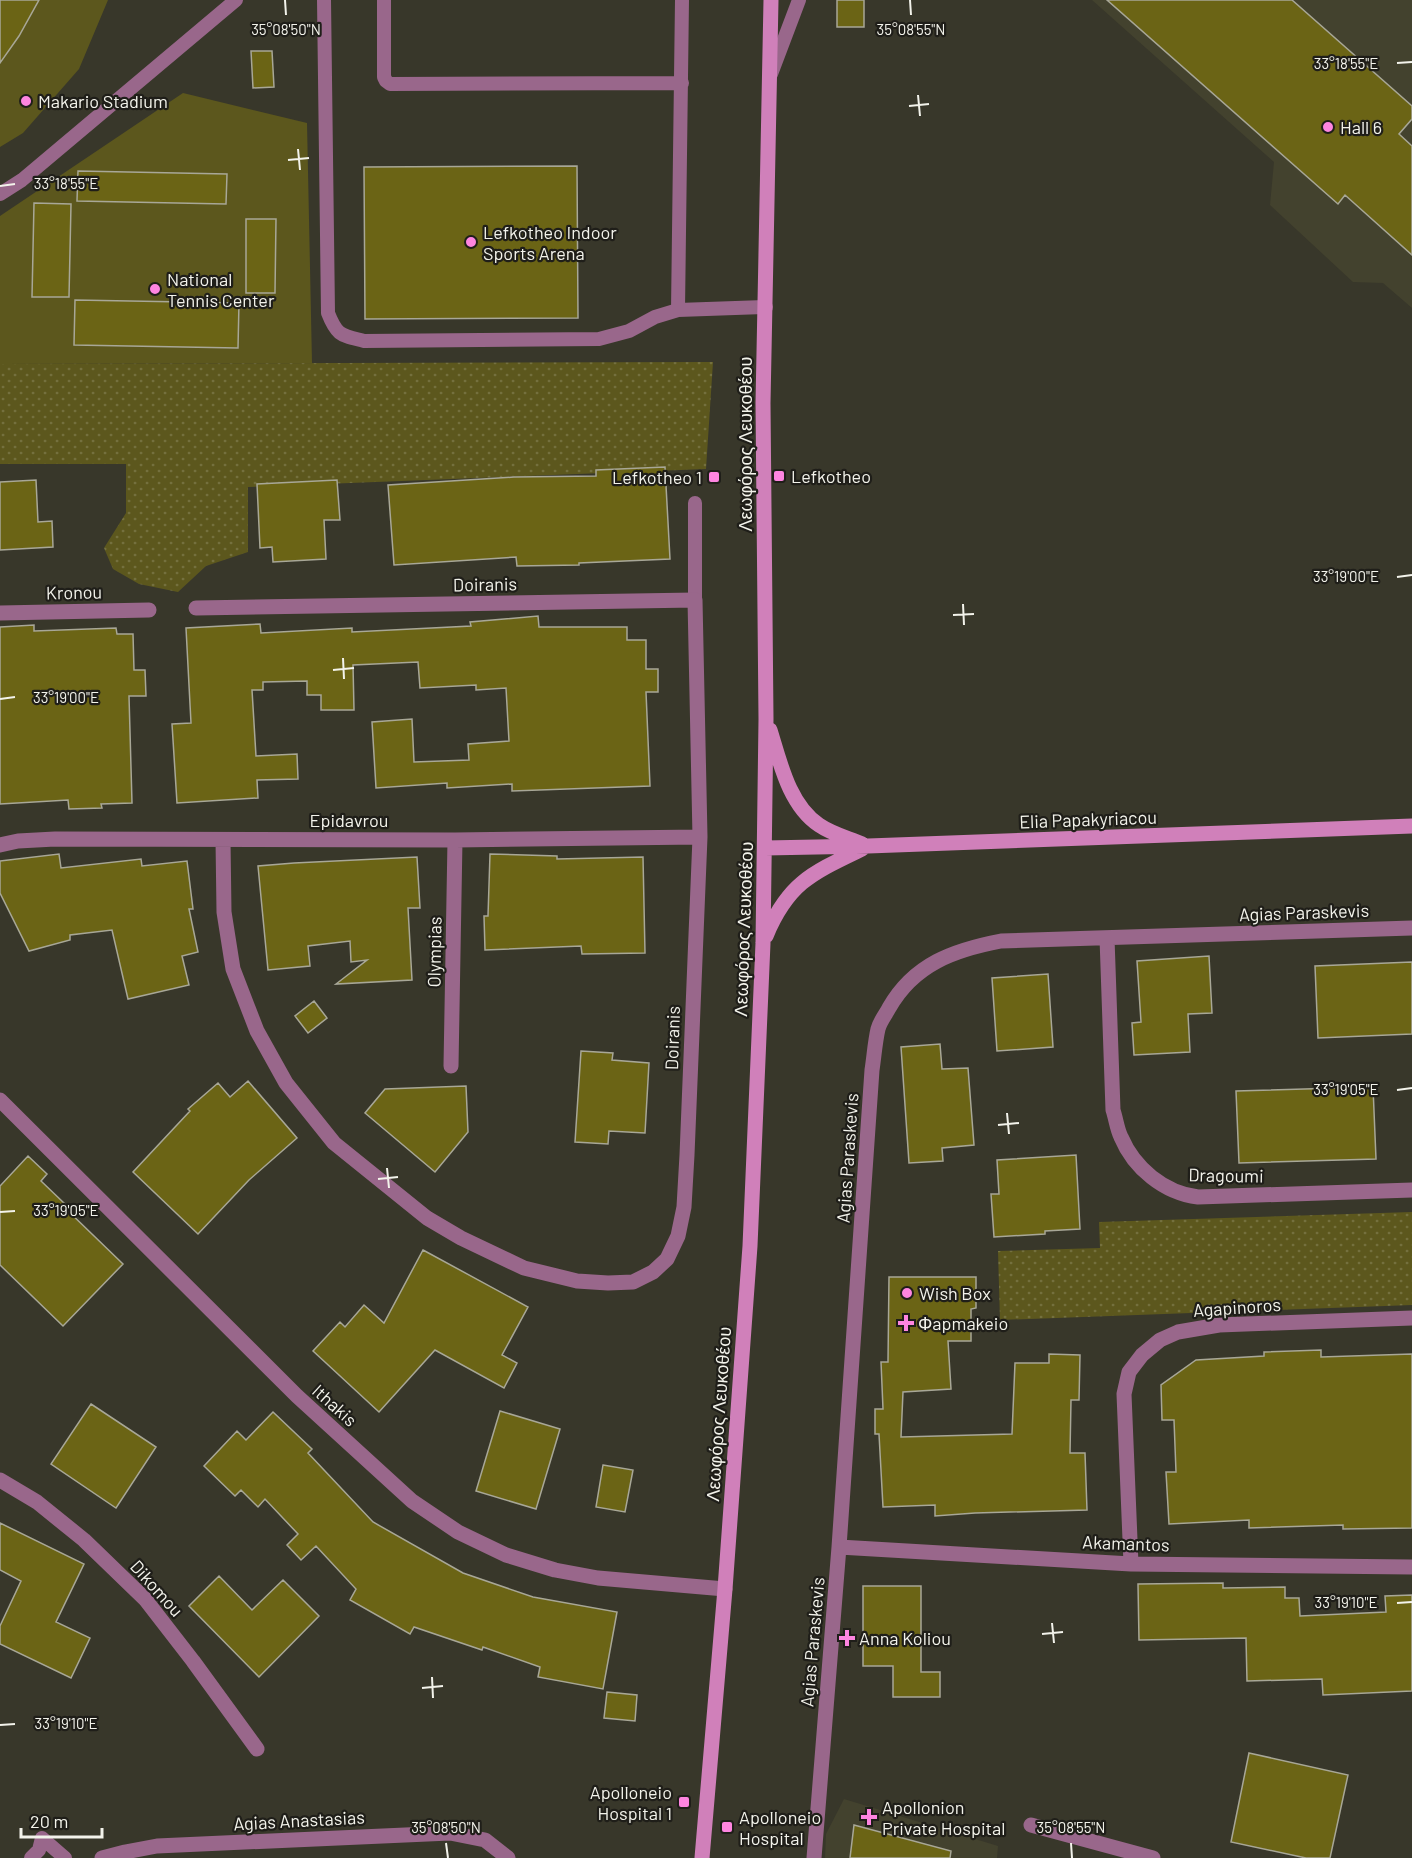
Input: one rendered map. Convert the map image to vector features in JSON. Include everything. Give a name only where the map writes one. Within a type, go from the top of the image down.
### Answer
[{"type":"main road","name":"Λεωφόρος Λευκοθέου","points":[[702,1858],[725,1590],[750,1246],[763,943],[766,719],[763,403],[771,0]]},
{"type":"main road","points":[[766,719],[784,773],[802,809],[819,825],[868,846]]},
{"type":"main road","name":"Elia Papakyriacou","points":[[765,848],[1412,826]]},
{"type":"main road","points":[[763,943],[776,913],[789,895],[816,872],[868,846]]},
{"type":"street","name":"Doiranis","points":[[196,608],[694,600],[699,837],[687,1155],[684,1207],[678,1236],[667,1259],[653,1272],[633,1282],[577,1281],[524,1268],[461,1238],[427,1218],[334,1143],[286,1083],[257,1031],[233,969],[224,912],[223,840]]},
{"type":"street","name":"Kronou","points":[[0,613],[149,610]]},
{"type":"street","name":"Epidavrou","points":[[0,845],[18,841],[55,839],[455,840],[699,837]]},
{"type":"street","name":"Olympias","points":[[451,1066],[455,840]]},
{"type":"street","name":"Agias Paraskevis","points":[[814,1858],[840,1547],[872,1070],[879,1027],[895,998],[918,973],[944,957],[971,947],[1001,941],[1412,928]]},
{"type":"street","name":"Dragoumi","points":[[1107,938],[1113,1110],[1121,1137],[1134,1160],[1152,1178],[1173,1192],[1198,1197],[1412,1191]]},
{"type":"street","name":"Ithakis","points":[[0,1100],[297,1396],[421,1508],[459,1532],[506,1555],[555,1570],[598,1578],[725,1590]]},
{"type":"street","name":"Agapinoros","points":[[1131,1564],[1124,1394],[1129,1372],[1142,1355],[1160,1340],[1178,1332],[1219,1324],[1412,1318]]},
{"type":"street","name":"Dikomou","points":[[0,1480],[37,1502],[84,1540],[145,1599],[257,1749]]},
{"type":"street","name":"Akamantos","points":[[840,1547],[1131,1564],[1412,1568]]},
{"type":"street","points":[[1031,1825],[1153,1858]]},
{"type":"street","name":"Agias Anastasias","points":[[102,1858],[125,1851],[157,1846],[450,1833],[484,1840],[508,1858]]},
{"type":"lane","points":[[0,194],[22,180],[236,0]]},
{"type":"lane","points":[[324,0],[328,313],[334,328],[345,336],[364,341],[599,339],[629,331],[655,317],[678,310],[766,307]]},
{"type":"lane","points":[[384,0],[384,77],[390,84],[682,83]]},
{"type":"lane","points":[[678,310],[682,0]]},
{"type":"lane","points":[[770,78],[799,0]]},
{"type":"lane","points":[[694,600],[695,503]]},
{"type":"lane","points":[[31,1858],[39,1851],[42,1838],[65,1858]]},
{"type":"shaded area","name":"Makario Stadium","points":[[0,0],[108,0],[79,69],[23,133],[0,147]]},
{"type":"shaded area","name":"Hall 6","points":[[1092,0],[1412,0],[1412,308],[1383,283],[1353,282],[1270,205],[1274,162]]},
{"type":"shaded area","name":"National Tennis Center","points":[[183,93],[307,123],[312,363],[0,364],[0,216]]},
{"type":"shaded area","points":[[713,362],[706,469],[248,487],[248,552],[206,566],[178,592],[139,584],[113,569],[104,548],[126,513],[126,464],[0,464],[0,364]]},
{"type":"shaded area","points":[[1412,1212],[1412,1305],[1000,1320],[998,1251],[1100,1248],[1099,1222]]},
{"type":"shaded area","name":"Apollonion Private Hospital","points":[[844,1799],[998,1846],[997,1858],[825,1858],[826,1834]]},
{"type":"building","points":[[0,0],[39,0],[19,36],[0,63]]},
{"type":"building","points":[[837,0],[864,0],[864,27],[837,27]]},
{"type":"building","name":"Hall 6","points":[[1107,0],[1292,0],[1412,106],[1412,119],[1399,134],[1412,146],[1412,255],[1345,195],[1338,204]]},
{"type":"building","points":[[251,51],[272,51],[274,87],[253,88]]},
{"type":"building","name":"Lefkotheo Indoor Sports Arena","points":[[577,166],[578,318],[365,319],[364,167]]},
{"type":"building","points":[[78,171],[227,174],[226,204],[77,201]]},
{"type":"building","points":[[34,203],[71,204],[69,297],[32,297]]},
{"type":"building","points":[[246,219],[276,219],[275,293],[246,293]]},
{"type":"building","points":[[75,300],[239,303],[238,348],[74,345]]},
{"type":"building","points":[[665,467],[670,559],[579,563],[579,565],[517,566],[516,557],[394,565],[388,485],[514,477],[596,476],[596,470]]},
{"type":"building","points":[[36,480],[38,522],[52,521],[53,547],[0,550],[0,482]]},
{"type":"building","points":[[337,480],[340,520],[324,520],[326,559],[273,562],[272,547],[260,548],[257,484]]},
{"type":"building","points":[[538,616],[539,627],[627,627],[627,640],[646,640],[646,669],[658,669],[658,692],[646,692],[650,786],[512,791],[512,784],[447,788],[447,783],[376,788],[372,722],[412,719],[414,762],[469,760],[468,744],[509,741],[506,688],[476,690],[476,685],[420,688],[418,662],[353,665],[354,710],[321,710],[321,695],[307,695],[307,681],[263,682],[263,690],[252,690],[256,756],[297,754],[298,779],[257,780],[258,798],[177,803],[172,724],[191,723],[186,628],[260,624],[261,633],[352,628],[352,632],[471,626],[470,622]]},
{"type":"building","points":[[34,625],[34,631],[116,628],[117,634],[133,634],[134,670],[145,670],[146,696],[129,696],[132,803],[101,804],[102,808],[69,809],[68,800],[0,804],[0,627]]},
{"type":"building","points":[[59,854],[61,868],[141,859],[142,866],[187,861],[193,909],[189,909],[198,952],[182,956],[189,985],[128,999],[112,930],[70,935],[70,940],[29,951],[0,893],[0,861]]},
{"type":"building","points":[[490,854],[557,856],[557,859],[643,857],[645,953],[582,954],[581,946],[485,950],[484,916],[488,916]]},
{"type":"building","points":[[417,857],[420,908],[408,908],[412,980],[336,984],[367,960],[351,962],[350,941],[308,946],[310,966],[268,970],[258,866]]},
{"type":"building","points":[[1209,956],[1212,1013],[1188,1014],[1190,1052],[1134,1055],[1132,1023],[1141,1022],[1137,961]]},
{"type":"building","points":[[1412,962],[1412,1034],[1318,1038],[1315,966]]},
{"type":"building","points":[[1048,974],[1053,1047],[997,1051],[992,978]]},
{"type":"building","points":[[314,1001],[327,1018],[308,1033],[295,1016]]},
{"type":"building","points":[[940,1044],[942,1069],[968,1068],[974,1145],[942,1148],[943,1161],[909,1163],[901,1047]]},
{"type":"building","points":[[581,1051],[613,1053],[612,1060],[649,1063],[645,1133],[609,1131],[608,1144],[575,1142]]},
{"type":"building","points":[[248,1081],[297,1138],[249,1180],[198,1234],[133,1172],[190,1111],[188,1109],[218,1083],[230,1097]]},
{"type":"building","points":[[466,1086],[468,1132],[435,1172],[365,1113],[385,1089]]},
{"type":"building","points":[[1373,1087],[1376,1159],[1239,1163],[1236,1091]]},
{"type":"building","points":[[1076,1155],[1080,1229],[994,1237],[991,1194],[999,1194],[997,1160]]},
{"type":"building","points":[[28,1156],[47,1174],[41,1181],[65,1204],[63,1206],[123,1264],[63,1326],[0,1265],[0,1186]]},
{"type":"building","points":[[423,1250],[528,1307],[502,1355],[517,1363],[504,1388],[435,1350],[379,1412],[313,1351],[340,1322],[345,1327],[364,1305],[384,1323]]},
{"type":"building","points":[[889,1277],[976,1277],[976,1308],[971,1309],[971,1341],[948,1341],[951,1389],[903,1392],[901,1437],[1012,1434],[1015,1363],[1049,1363],[1049,1354],[1080,1355],[1079,1400],[1071,1400],[1070,1453],[1085,1453],[1087,1510],[935,1516],[935,1505],[883,1507],[879,1434],[875,1434],[875,1409],[883,1409],[881,1362],[888,1362]]},
{"type":"building","points":[[1321,1350],[1321,1357],[1412,1354],[1412,1528],[1343,1529],[1343,1525],[1249,1528],[1249,1520],[1169,1524],[1166,1472],[1176,1472],[1174,1420],[1162,1420],[1161,1385],[1196,1360],[1264,1356],[1264,1352]]},
{"type":"building","points":[[91,1404],[156,1447],[116,1508],[51,1464]]},
{"type":"building","points":[[500,1411],[560,1429],[536,1509],[476,1491]]},
{"type":"building","points":[[273,1412],[312,1449],[308,1453],[373,1522],[463,1573],[533,1597],[617,1612],[603,1689],[538,1677],[540,1667],[483,1647],[482,1650],[414,1627],[410,1634],[350,1600],[356,1589],[316,1546],[301,1560],[287,1545],[298,1534],[265,1499],[258,1507],[241,1490],[235,1496],[204,1466],[237,1431],[246,1440]]},
{"type":"building","points":[[603,1465],[633,1470],[625,1512],[596,1507]]},
{"type":"building","points":[[0,1523],[84,1564],[56,1622],[90,1638],[71,1678],[0,1644],[0,1626],[21,1581],[0,1570]]},
{"type":"building","points":[[219,1576],[252,1610],[283,1580],[319,1616],[259,1677],[189,1606]]},
{"type":"building","points":[[1223,1583],[1223,1588],[1285,1587],[1285,1598],[1299,1598],[1300,1616],[1386,1612],[1385,1596],[1412,1595],[1412,1691],[1323,1695],[1322,1679],[1247,1681],[1246,1638],[1139,1640],[1138,1584]]},
{"type":"building","points":[[863,1586],[921,1586],[921,1672],[940,1672],[940,1697],[893,1697],[893,1666],[863,1666]]},
{"type":"building","points":[[607,1692],[637,1695],[635,1721],[604,1718]]},
{"type":"building","points":[[1249,1753],[1348,1775],[1330,1858],[1306,1858],[1231,1842]]},
{"type":"building","points":[[854,1825],[951,1851],[950,1858],[850,1858]]},
{"type":"place","name":"Makario Stadium","points":[[26,101]]},
{"type":"place","name":"Hall 6","points":[[1328,127]]},
{"type":"place","name":"Lefkotheo Indoor Sports Arena","points":[[471,242]]},
{"type":"place","name":"National Tennis Center","points":[[155,289]]},
{"type":"place","name":"Lefkotheo","points":[[779,476]]},
{"type":"place","name":"Lefkotheo 1","points":[[714,477]]},
{"type":"place","name":"Wish Box","points":[[907,1293]]},
{"type":"place","name":"Φapmakeio","points":[[906,1323]]},
{"type":"place","name":"Anna Koliou","points":[[847,1638]]},
{"type":"place","name":"Apolloneio Hospital 1","points":[[684,1802]]},
{"type":"place","name":"Apollonion Private Hospital","points":[[869,1817]]},
{"type":"place","name":"Apolloneio Hospital","points":[[727,1827]]}]
